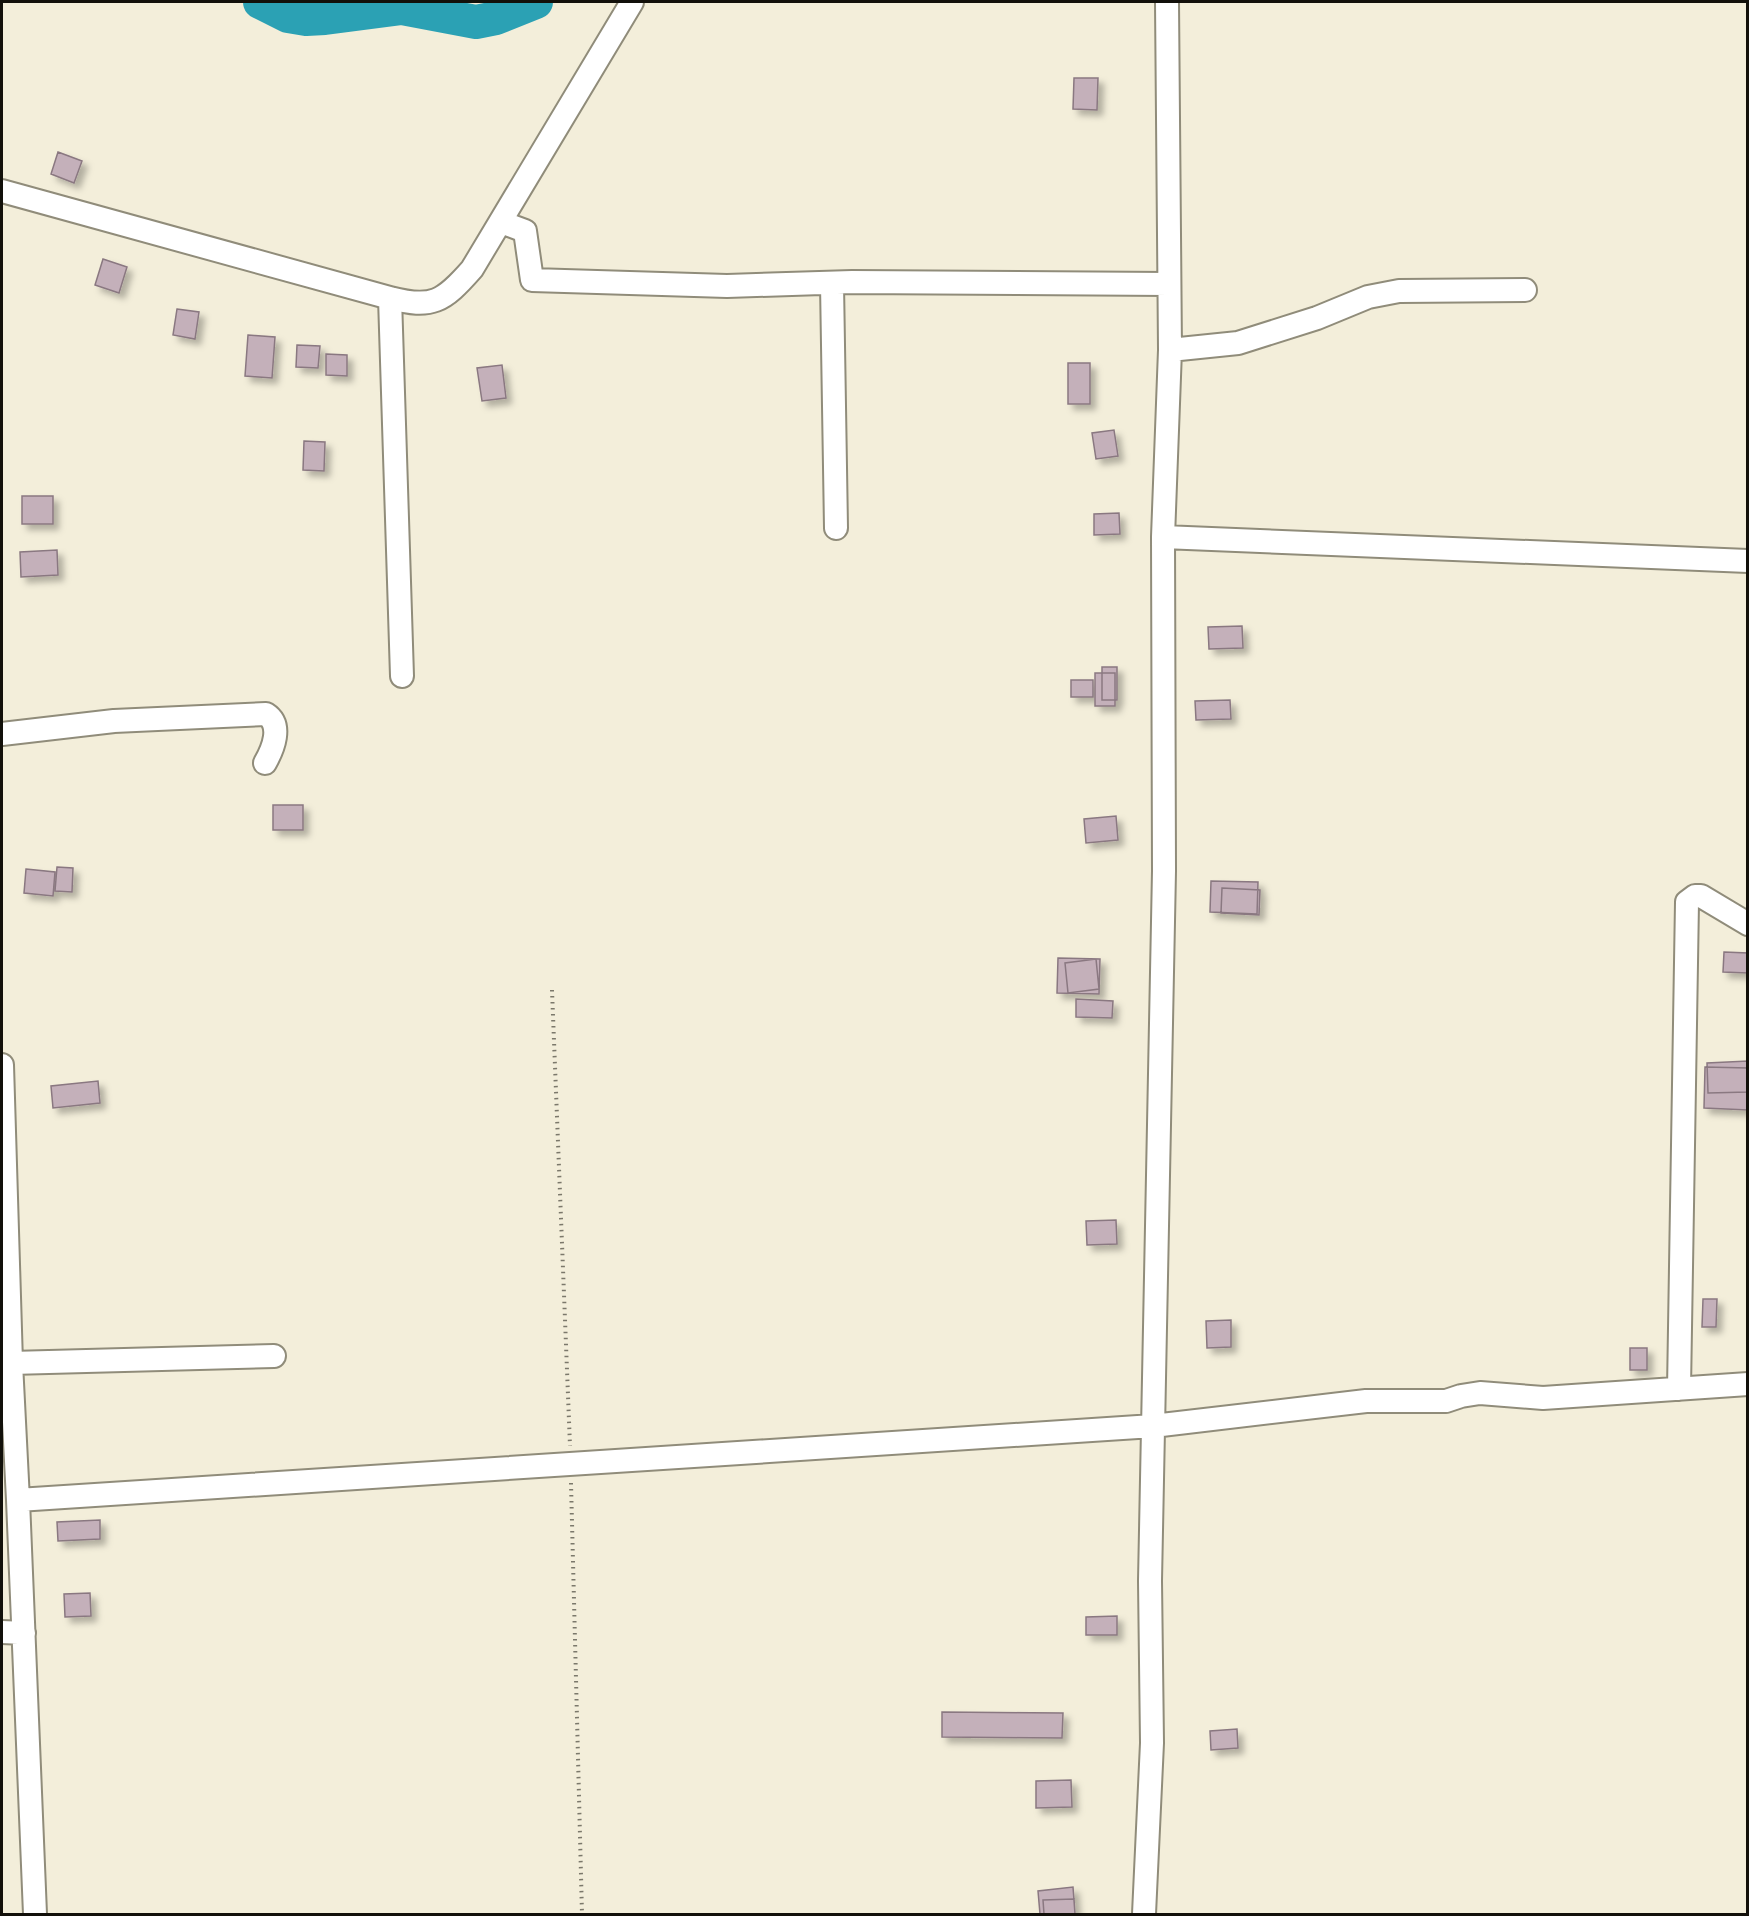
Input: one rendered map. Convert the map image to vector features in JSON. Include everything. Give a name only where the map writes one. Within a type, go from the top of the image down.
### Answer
[{"type":"street","points":[[2,191],[412,304],[426,304],[440,299],[457,286],[472,269],[632,2]]},
{"type":"street","points":[[1144,1914],[1152,1743],[1150,1581],[1164,871],[1163,537],[1170,350],[1167,2]]},
{"type":"street","points":[[501,222],[525,231],[532,280],[728,286],[852,282],[1169,284]]},
{"type":"street","points":[[832,284],[836,528]]},
{"type":"street","points":[[1170,350],[1238,343],[1317,318],[1368,297],[1399,291],[1525,290]]},
{"type":"street","points":[[390,298],[402,676]]},
{"type":"street","points":[[1163,537],[1748,561]]},
{"type":"street","points":[[2,734],[114,721],[266,714],[272,720],[275,734],[273,749],[265,763]]},
{"type":"street","points":[[1679,1389],[1687,902],[1695,896],[1701,896],[1748,924]]},
{"type":"street","points":[[2,1065],[6,1316],[11,1363],[18,1500],[13,1632],[34,1914]]},
{"type":"street","points":[[11,1363],[274,1356]]},
{"type":"street","points":[[18,1500],[570,1462],[1153,1426],[1366,1401],[1434,1402],[1480,1393],[1543,1398],[1748,1384]]},
{"type":"path","points":[[552,990],[570,1462],[582,1914]]},
{"type":"building","points":[[1074,78],[1098,78],[1097,110],[1073,109]]},
{"type":"building","points":[[58,152],[82,161],[74,183],[51,174]]},
{"type":"building","points":[[103,259],[127,267],[119,293],[95,285]]},
{"type":"building","points":[[177,309],[199,312],[195,339],[173,335]]},
{"type":"building","points":[[248,335],[275,337],[272,378],[245,376]]},
{"type":"building","points":[[297,345],[320,346],[318,368],[296,367]]},
{"type":"building","points":[[326,354],[347,355],[347,376],[326,375]]},
{"type":"building","points":[[1068,363],[1090,363],[1090,404],[1068,404]]},
{"type":"building","points":[[502,365],[506,398],[482,401],[477,368]]},
{"type":"building","points":[[1114,430],[1118,456],[1096,459],[1092,433]]},
{"type":"building","points":[[304,441],[325,442],[324,471],[303,470]]},
{"type":"building","points":[[22,496],[53,496],[53,524],[22,524]]},
{"type":"building","points":[[1119,513],[1120,534],[1094,535],[1094,514]]},
{"type":"building","points":[[57,550],[58,575],[21,577],[20,552]]},
{"type":"building","points":[[1242,626],[1243,648],[1209,649],[1208,627]]},
{"type":"building","points":[[1102,667],[1117,667],[1117,700],[1102,700]]},
{"type":"building","points":[[1095,673],[1115,673],[1115,706],[1095,706]]},
{"type":"building","points":[[1071,680],[1093,680],[1093,697],[1071,697]]},
{"type":"building","points":[[1230,700],[1231,719],[1196,720],[1195,701]]},
{"type":"building","points":[[273,805],[303,805],[303,830],[273,830]]},
{"type":"building","points":[[1116,816],[1118,840],[1086,843],[1084,819]]},
{"type":"building","points":[[57,867],[73,868],[72,892],[55,891]]},
{"type":"building","points":[[26,869],[55,872],[53,896],[24,893]]},
{"type":"building","points":[[1211,881],[1258,882],[1257,914],[1210,912]]},
{"type":"building","points":[[1222,888],[1260,890],[1259,915],[1221,913]]},
{"type":"building","points":[[1724,952],[1748,953],[1748,973],[1723,972]]},
{"type":"building","points":[[1058,958],[1100,959],[1099,994],[1057,993]]},
{"type":"building","points":[[1096,959],[1099,989],[1068,993],[1065,963]]},
{"type":"building","points":[[1076,999],[1113,1001],[1112,1018],[1076,1017]]},
{"type":"building","points":[[1748,1061],[1748,1092],[1708,1093],[1707,1063]]},
{"type":"building","points":[[1705,1067],[1748,1068],[1748,1110],[1704,1108]]},
{"type":"building","points":[[98,1081],[100,1103],[53,1108],[51,1086]]},
{"type":"building","points":[[1116,1220],[1117,1244],[1087,1245],[1086,1221]]},
{"type":"building","points":[[1703,1299],[1717,1299],[1716,1327],[1702,1327]]},
{"type":"building","points":[[1231,1320],[1231,1347],[1207,1348],[1206,1321]]},
{"type":"building","points":[[1630,1348],[1647,1348],[1647,1370],[1630,1370]]},
{"type":"building","points":[[100,1520],[100,1539],[58,1541],[57,1522]]},
{"type":"building","points":[[90,1593],[91,1616],[65,1617],[64,1594]]},
{"type":"building","points":[[1117,1616],[1117,1635],[1086,1635],[1086,1617]]},
{"type":"building","points":[[942,1712],[1063,1713],[1062,1738],[942,1737]]},
{"type":"building","points":[[1237,1729],[1238,1748],[1211,1750],[1210,1731]]},
{"type":"building","points":[[1071,1780],[1072,1807],[1036,1808],[1036,1781]]},
{"type":"building","points":[[1073,1887],[1075,1914],[1040,1914],[1038,1891]]},
{"type":"building","points":[[1074,1899],[1075,1914],[1044,1914],[1043,1900]]},
{"type":"waterway","points":[[260,2],[288,16],[306,19],[402,8],[476,22],[496,18],[536,2]]}]
